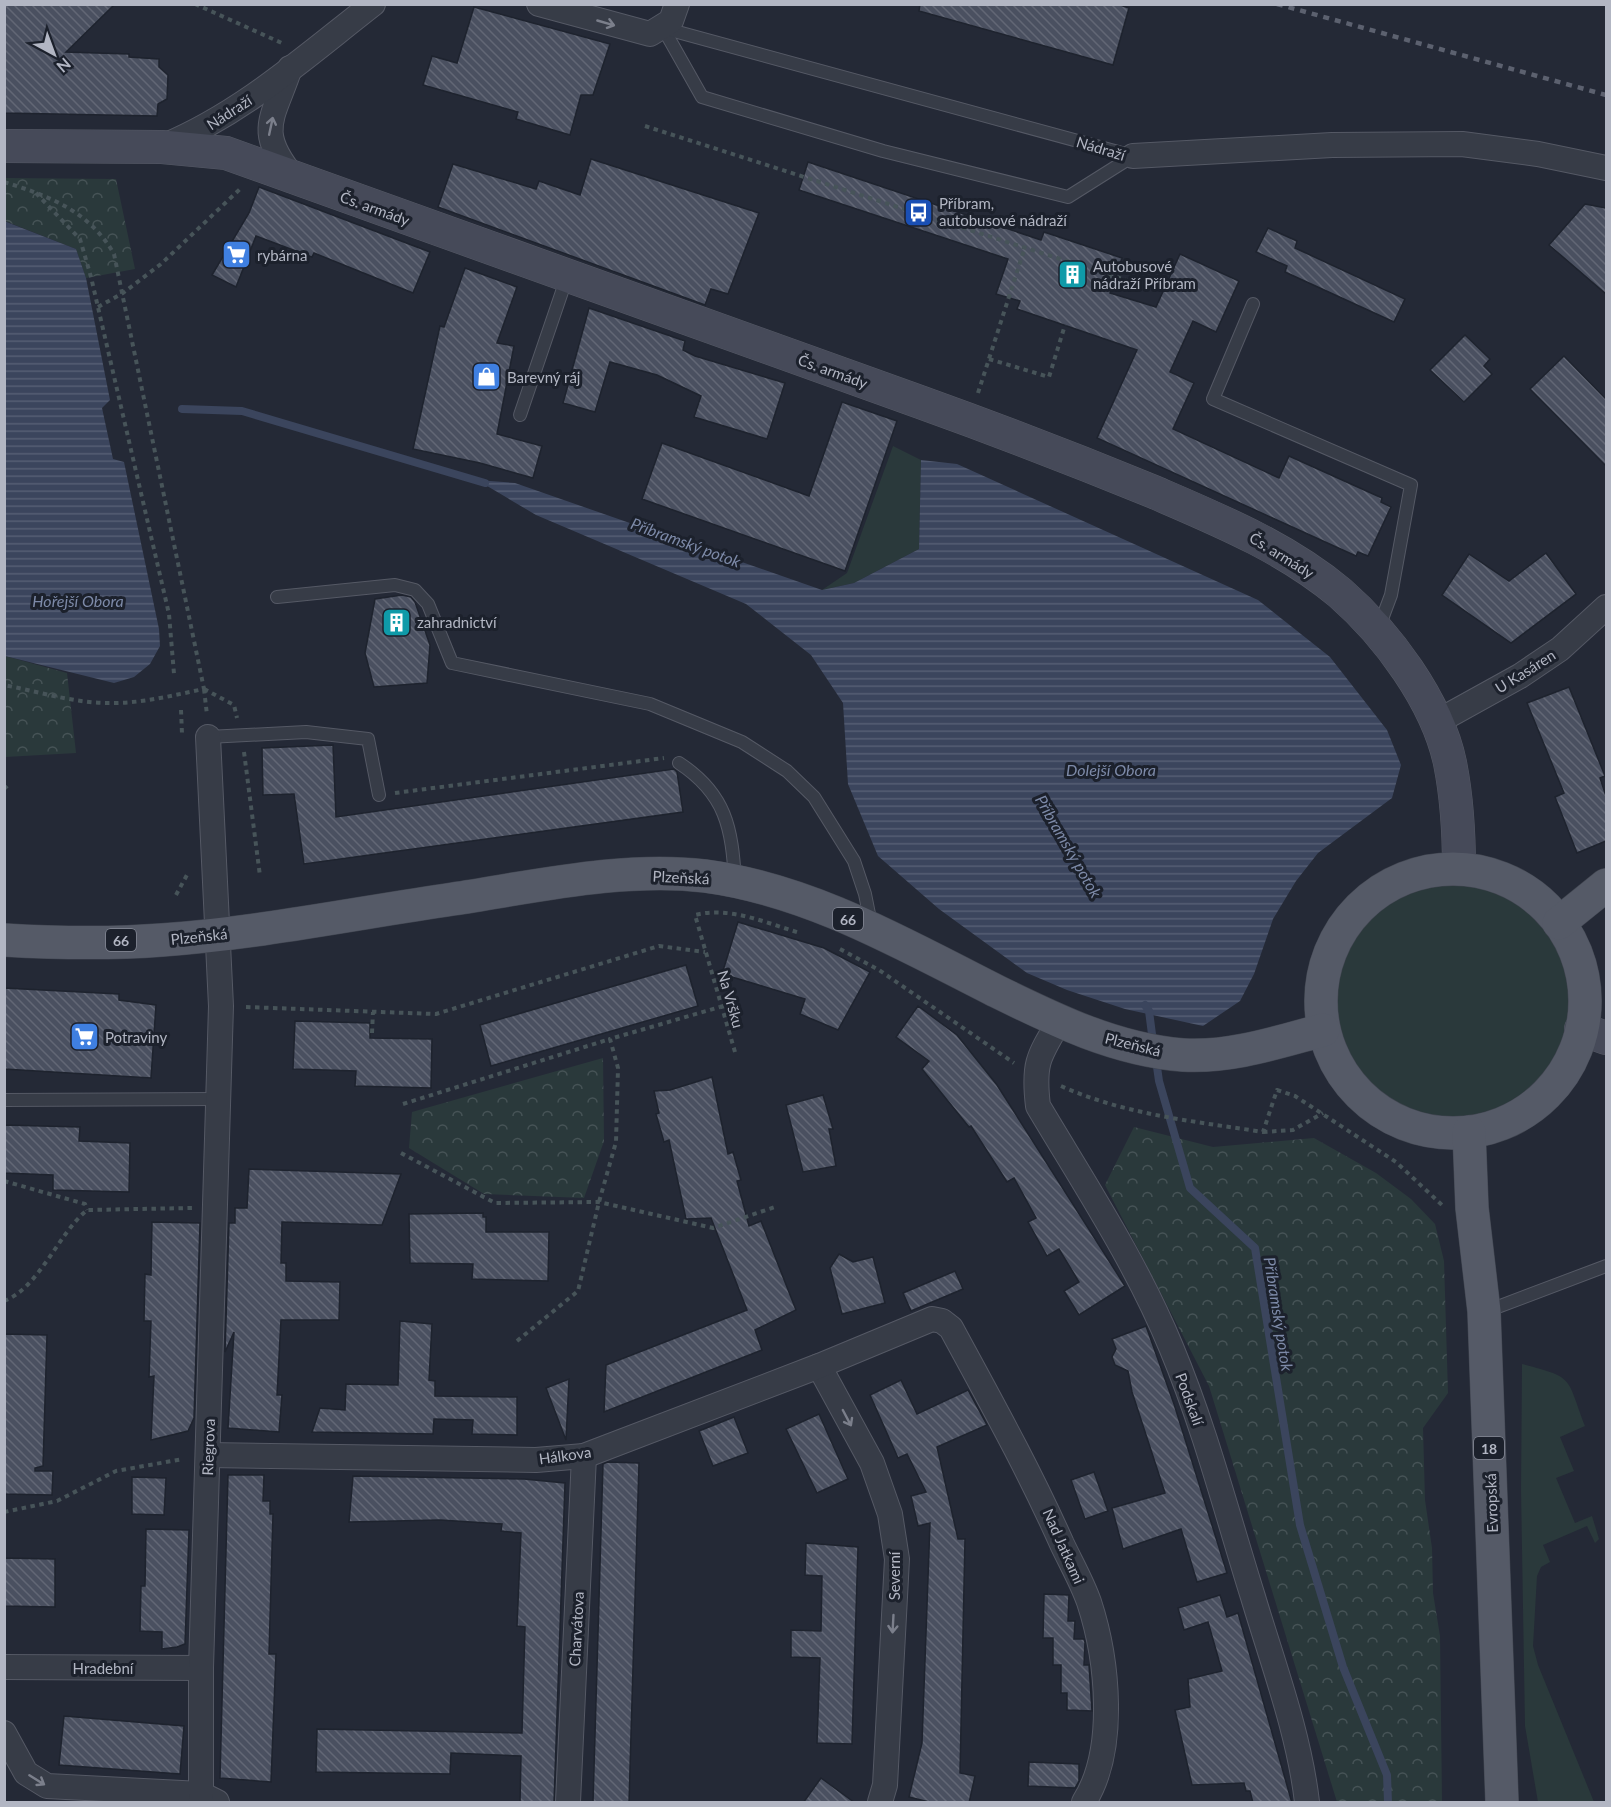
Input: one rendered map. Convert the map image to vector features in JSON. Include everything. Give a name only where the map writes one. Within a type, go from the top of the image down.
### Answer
[{"type":"main road","points":[[1460,869],[1507,880],[1528,892],[1559,923],[1577,956],[1594,1034],[1579,1042],[1564,1072],[1532,1106],[1492,1127],[1469,1132],[1445,1133],[1421,1129],[1398,1121],[1377,1109],[1343,1075],[1323,1030],[1322,982],[1328,958],[1351,916],[1369,899],[1397,882],[1435,870],[1460,869]]},
{"type":"main road","name":"Plzeňská","points":[[4,940],[159,940],[218,934],[543,885],[628,875],[705,876],[816,905],[871,928],[1059,1022],[1132,1047],[1184,1055],[1240,1052],[1323,1030]]},
{"type":"main road","points":[[1559,923],[1606,885]]},
{"type":"main road","name":"Evropská","points":[[1469,1132],[1472,1191],[1484,1311],[1502,1803]]},
{"type":"street","name":"Nádraží","points":[[162,147],[216,123],[290,58],[373,4]]},
{"type":"street","name":"Nádraží","points":[[539,4],[650,34],[663,28]]},
{"type":"street","points":[[663,28],[671,21],[678,4]]},
{"type":"street","name":"Nádraží","points":[[290,58],[268,131],[278,158],[293,177]]},
{"type":"street","points":[[1132,156],[1332,144],[1462,144],[1538,154],[1606,168]]},
{"type":"street","name":"Čs. armády","points":[[4,146],[162,147],[226,153],[567,276],[794,350],[1040,446],[1236,527],[1294,561],[1340,593],[1377,630],[1404,665],[1435,723],[1449,760],[1458,823],[1460,869]]},
{"type":"street","name":"U Kasáren","points":[[1435,723],[1520,676],[1560,649],[1606,607]]},
{"type":"street","name":"Riegrova","points":[[208,737],[221,1006],[201,1668],[209,1798]]},
{"type":"street","name":"Podskalí","points":[[1059,1022],[1042,1051],[1035,1076],[1038,1106],[1131,1262],[1175,1359],[1204,1437],[1277,1676],[1304,1776],[1307,1803]]},
{"type":"street","name":"Hálkova","points":[[208,1455],[536,1460],[584,1456],[819,1366],[932,1319]]},
{"type":"street","name":"Nad Jatkami","points":[[932,1319],[942,1321],[951,1328],[1036,1485],[1089,1603],[1102,1662],[1105,1697],[1104,1751],[1094,1787],[1084,1803]]},
{"type":"street","name":"Severní","points":[[819,1366],[872,1463],[890,1514],[897,1559],[885,1785],[880,1803]]},
{"type":"street","name":"Charvátova","points":[[568,1803],[584,1456]]},
{"type":"street","name":"Hradební","points":[[4,1667],[201,1668]]},
{"type":"street","points":[[4,1733],[26,1773],[47,1786],[171,1798],[209,1798]]},
{"type":"lane","name":"Nádraží","points":[[663,28],[702,97],[883,151],[1068,196],[1132,156]]},
{"type":"lane","name":"Nádraží","points":[[663,28],[1132,156]]},
{"type":"lane","points":[[520,415],[567,276]]},
{"type":"lane","points":[[1253,304],[1213,399],[1411,485],[1391,595],[1377,630]]},
{"type":"lane","points":[[1014,424],[1040,446]]},
{"type":"lane","points":[[277,597],[395,585],[415,590],[428,604],[452,663],[650,704],[742,742],[787,771],[814,797],[854,861],[865,894],[871,928]]},
{"type":"lane","points":[[208,737],[306,732],[368,739],[379,795]]},
{"type":"lane","points":[[679,763],[700,777],[722,805],[732,839],[735,882]]},
{"type":"lane","points":[[4,1100],[219,1099]]},
{"type":"lane","points":[[1484,1311],[1606,1266]]},
{"type":"path","points":[[195,4],[290,58]]},
{"type":"path","points":[[645,126],[1129,281]]},
{"type":"path","points":[[4,182],[33,191],[83,217],[101,232],[114,254],[204,689]]},
{"type":"path","points":[[98,307],[123,293],[161,264],[241,188]]},
{"type":"path","points":[[33,191],[80,239],[98,307],[169,614],[174,674]]},
{"type":"path","points":[[977,396],[1025,247]]},
{"type":"path","points":[[989,359],[1049,377],[1065,325]]},
{"type":"path","points":[[4,685],[70,699],[112,703],[143,701],[204,689],[234,705],[242,736],[260,876]]},
{"type":"path","points":[[379,795],[661,757],[679,763]]},
{"type":"path","name":"Na Vršku","points":[[735,1052],[695,915],[710,911],[740,915],[804,934]]},
{"type":"path","points":[[221,1006],[436,1014],[659,946],[705,952]]},
{"type":"path","points":[[835,946],[879,970],[972,1036],[1035,1076],[1097,1102],[1150,1115],[1263,1132],[1293,1130],[1323,1112]]},
{"type":"path","points":[[403,1104],[720,1007]]},
{"type":"path","points":[[372,1033],[373,1012]]},
{"type":"path","points":[[517,1341],[578,1291],[616,1142],[618,1068],[610,1039]]},
{"type":"path","points":[[1263,1132],[1277,1090],[1295,1096],[1323,1112],[1396,1162],[1443,1206],[1472,1191]]},
{"type":"path","points":[[401,1153],[495,1203],[599,1202],[713,1228],[775,1207]]},
{"type":"path","points":[[4,1181],[85,1204],[87,1210]]},
{"type":"path","points":[[4,1301],[25,1289],[75,1220],[87,1210],[154,1207],[215,1209]]},
{"type":"path","points":[[4,1512],[57,1501],[116,1471],[208,1455]]},
{"type":"green space","points":[[4,178],[116,179],[135,269],[86,278],[76,249],[5,221]]},
{"type":"green space","points":[[893,446],[921,460],[919,549],[854,583],[822,590],[847,573]]},
{"type":"green space","points":[[5,656],[67,673],[76,753],[5,757]]},
{"type":"green space","points":[[1440,882],[1464,882],[1487,887],[1508,896],[1528,909],[1544,925],[1557,945],[1566,966],[1571,1001],[1569,1024],[1562,1047],[1544,1077],[1528,1093],[1508,1106],[1487,1115],[1464,1120],[1440,1120],[1417,1115],[1396,1106],[1376,1093],[1360,1077],[1347,1057],[1338,1036],[1333,1013],[1333,989],[1338,966],[1347,945],[1360,925],[1376,909],[1396,896],[1417,887]]},
{"type":"green space","points":[[603,1058],[604,1141],[584,1198],[484,1194],[409,1148],[412,1112]]},
{"type":"green space","points":[[1134,1127],[1213,1147],[1314,1138],[1376,1173],[1411,1199],[1435,1224],[1444,1261],[1448,1393],[1423,1428],[1425,1500],[1432,1548],[1433,1593],[1440,1636],[1442,1802],[1337,1802],[1209,1386],[1105,1185]]},
{"type":"green space","points":[[1522,1364],[1552,1373],[1566,1382],[1575,1397],[1585,1426],[1560,1437],[1574,1471],[1556,1478],[1575,1523],[1592,1516],[1599,1539],[1595,1543],[1587,1526],[1543,1545],[1550,1562],[1541,1567],[1537,1576],[1533,1646],[1538,1665],[1594,1802],[1538,1802],[1525,1726],[1521,1490]]},
{"type":"water","name":"Hořejší Obora","points":[[4,221],[76,249],[86,278],[110,400],[102,408],[113,459],[124,462],[159,629],[160,646],[150,664],[134,677],[114,683],[5,656]]},
{"type":"water","name":"Dolejší Obora","points":[[921,460],[957,464],[1258,600],[1330,657],[1387,730],[1401,765],[1392,798],[1318,853],[1296,881],[1273,919],[1254,974],[1240,1001],[1203,1026],[1125,1009],[1067,990],[1027,973],[939,909],[878,856],[848,784],[843,703],[811,655],[746,604],[536,515],[477,480],[515,483],[822,590],[854,583],[919,549]]},
{"type":"building","points":[[4,4],[115,4],[66,52],[129,54],[129,57],[159,59],[159,67],[168,75],[167,99],[158,104],[157,116],[4,113]]},
{"type":"building","points":[[920,4],[1117,4],[1129,8],[1113,65],[919,11]]},
{"type":"building","points":[[474,7],[610,44],[593,95],[581,95],[570,135],[516,119],[518,112],[423,85],[432,56],[457,63]]},
{"type":"building","points":[[591,159],[759,213],[728,294],[711,289],[705,305],[438,207],[453,164],[536,189],[539,181],[580,195]]},
{"type":"building","points":[[808,162],[1041,240],[1044,232],[1122,258],[1110,293],[1156,307],[1180,254],[1239,281],[1216,332],[1193,321],[1170,372],[1194,383],[1173,429],[1279,478],[1289,456],[1382,498],[1381,502],[1391,507],[1368,556],[1358,552],[1356,556],[1097,438],[1137,350],[1017,309],[1020,301],[996,294],[1008,259],[799,190]]},
{"type":"building","points":[[259,187],[430,252],[413,293],[314,253],[312,257],[256,236],[236,287],[212,275],[249,213]]},
{"type":"building","points":[[1585,204],[1606,208],[1606,294],[1549,245]]},
{"type":"building","points":[[1268,228],[1297,241],[1295,248],[1405,299],[1394,322],[1285,272],[1287,266],[1256,252]]},
{"type":"building","points":[[465,268],[517,287],[497,343],[514,346],[497,434],[542,446],[533,478],[480,463],[413,449],[440,326],[444,327]]},
{"type":"building","points":[[589,308],[685,341],[683,350],[695,356],[785,383],[767,439],[694,417],[701,396],[657,375],[610,362],[595,412],[563,403]]},
{"type":"building","points":[[1465,335],[1490,359],[1484,366],[1492,374],[1464,402],[1430,370]]},
{"type":"building","points":[[1564,356],[1606,399],[1606,466],[1530,389]]},
{"type":"building","points":[[842,402],[897,421],[845,571],[642,499],[662,443],[809,496]]},
{"type":"building","points":[[1546,553],[1576,594],[1511,643],[1442,595],[1469,554],[1509,581]]},
{"type":"building","name":"zahradnictví","points":[[402,595],[411,597],[415,602],[430,645],[427,683],[374,687],[365,653],[375,599]]},
{"type":"building","points":[[1569,687],[1605,776],[1600,778],[1606,796],[1606,841],[1577,853],[1555,797],[1564,793],[1527,703]]},
{"type":"building","points":[[333,745],[336,817],[674,769],[677,772],[683,812],[304,864],[294,794],[263,795],[262,748]]},
{"type":"building","points":[[738,922],[824,948],[870,972],[838,1030],[800,1014],[805,999],[722,974]]},
{"type":"building","points":[[686,965],[698,1006],[491,1066],[480,1025]]},
{"type":"building","name":"Potraviny","points":[[4,988],[119,994],[119,1000],[156,1005],[151,1078],[4,1069]]},
{"type":"building","points":[[918,1006],[957,1035],[997,1085],[1125,1286],[1079,1315],[1064,1291],[1079,1282],[1059,1249],[1047,1256],[1028,1222],[1036,1218],[1014,1178],[1007,1182],[971,1126],[969,1127],[922,1069],[929,1061],[896,1037]]},
{"type":"building","points":[[295,1021],[370,1023],[370,1038],[432,1039],[431,1088],[355,1086],[356,1071],[293,1069]]},
{"type":"building","points":[[712,1077],[728,1154],[733,1152],[741,1180],[737,1181],[749,1226],[761,1221],[796,1310],[755,1330],[762,1350],[604,1412],[606,1365],[747,1310],[711,1218],[686,1219],[669,1140],[664,1142],[656,1114],[659,1113],[654,1091],[670,1090]]},
{"type":"building","points":[[823,1095],[833,1129],[829,1129],[836,1166],[803,1172],[786,1105]]},
{"type":"building","points":[[4,1125],[80,1127],[79,1141],[130,1143],[129,1192],[53,1190],[53,1175],[4,1173]]},
{"type":"building","points":[[249,1169],[401,1174],[382,1225],[282,1222],[281,1263],[286,1263],[286,1281],[340,1282],[339,1320],[281,1320],[277,1395],[282,1395],[279,1432],[228,1428],[234,1332],[225,1352],[229,1223],[235,1223],[235,1208],[247,1208]]},
{"type":"building","points":[[483,1213],[483,1217],[486,1217],[486,1232],[549,1232],[548,1281],[472,1279],[473,1264],[410,1263],[409,1214]]},
{"type":"building","points":[[152,1222],[200,1223],[194,1418],[188,1431],[151,1440],[154,1376],[149,1377],[151,1321],[144,1321],[145,1274],[151,1275]]},
{"type":"building","points":[[839,1254],[853,1262],[873,1257],[885,1303],[842,1314],[830,1268]]},
{"type":"building","points":[[955,1271],[963,1289],[911,1311],[903,1293]]},
{"type":"building","points":[[400,1321],[432,1324],[429,1380],[435,1381],[435,1396],[517,1397],[517,1435],[472,1434],[473,1420],[434,1419],[433,1434],[312,1432],[320,1408],[345,1410],[346,1384],[398,1385]]},
{"type":"building","points":[[1146,1326],[1174,1404],[1227,1573],[1197,1582],[1181,1529],[1123,1549],[1112,1508],[1165,1493],[1132,1392],[1128,1371],[1115,1365],[1112,1357],[1116,1349],[1112,1339]]},
{"type":"building","points":[[4,1334],[47,1335],[43,1466],[35,1468],[35,1471],[53,1471],[52,1495],[4,1494]]},
{"type":"building","points":[[569,1379],[566,1440],[546,1388]]},
{"type":"building","points":[[901,1380],[917,1414],[968,1390],[987,1425],[937,1447],[958,1539],[965,1539],[960,1773],[975,1776],[969,1803],[933,1803],[909,1797],[922,1743],[930,1523],[918,1526],[911,1496],[926,1492],[907,1454],[898,1458],[870,1395]]},
{"type":"building","points":[[819,1414],[848,1479],[817,1493],[786,1429]]},
{"type":"building","points":[[734,1417],[748,1453],[713,1466],[699,1431]]},
{"type":"building","points":[[607,1462],[639,1463],[629,1803],[593,1803],[603,1464]]},
{"type":"building","points":[[1094,1472],[1108,1511],[1085,1519],[1071,1480]]},
{"type":"building","points":[[228,1475],[264,1475],[263,1501],[270,1501],[270,1514],[273,1514],[269,1654],[276,1654],[271,1782],[220,1778]]},
{"type":"building","points":[[353,1476],[524,1479],[565,1483],[554,1803],[520,1803],[521,1756],[451,1753],[450,1774],[316,1772],[317,1729],[522,1733],[525,1627],[517,1626],[521,1533],[501,1531],[502,1524],[440,1520],[349,1522]]},
{"type":"building","points":[[132,1477],[166,1478],[164,1515],[132,1514]]},
{"type":"building","points":[[146,1529],[189,1530],[185,1644],[177,1647],[162,1649],[162,1632],[140,1631],[141,1586],[145,1586]]},
{"type":"building","points":[[806,1543],[858,1547],[852,1744],[817,1743],[820,1658],[791,1657],[791,1630],[821,1631],[822,1576],[805,1575]]},
{"type":"building","points":[[4,1558],[55,1559],[55,1607],[4,1606]]},
{"type":"building","points":[[1044,1594],[1069,1595],[1068,1621],[1075,1621],[1074,1639],[1084,1639],[1085,1642],[1084,1665],[1089,1665],[1092,1711],[1067,1710],[1067,1693],[1061,1693],[1061,1665],[1053,1665],[1053,1638],[1043,1638]]},
{"type":"building","points":[[1220,1595],[1227,1617],[1238,1613],[1292,1803],[1253,1803],[1250,1791],[1246,1791],[1244,1783],[1192,1785],[1175,1710],[1190,1707],[1188,1679],[1222,1671],[1208,1622],[1184,1630],[1178,1608]]},
{"type":"building","points":[[64,1716],[184,1726],[180,1774],[59,1765]]},
{"type":"building","points":[[1029,1762],[1079,1764],[1079,1781],[1075,1788],[1028,1786]]},
{"type":"building","points":[[821,1778],[855,1803],[803,1803]]},
{"type":"waterway","name":"Příbramský potok","points":[[182,409],[242,411],[485,483]]},
{"type":"waterway","name":"Příbramský potok","points":[[1145,1005],[1149,1011],[1153,1042]]},
{"type":"waterway","name":"Příbramský potok","points":[[1156,1060],[1159,1081],[1190,1188],[1255,1248],[1300,1525],[1343,1667],[1387,1775],[1388,1802]]},
{"type":"railway","points":[[1277,4],[1606,95]]},
{"type":"place","name":"Příbram, autobusové nádraží","points":[[918,212]]},
{"type":"place","name":"rybárna","points":[[236,255]]},
{"type":"place","name":"Autobusové nádraží Příbram","points":[[1072,275]]},
{"type":"place","name":"Barevný ráj","points":[[486,377]]},
{"type":"place","name":"zahradnictví","points":[[396,622]]},
{"type":"place","name":"Potraviny","points":[[84,1037]]}]
